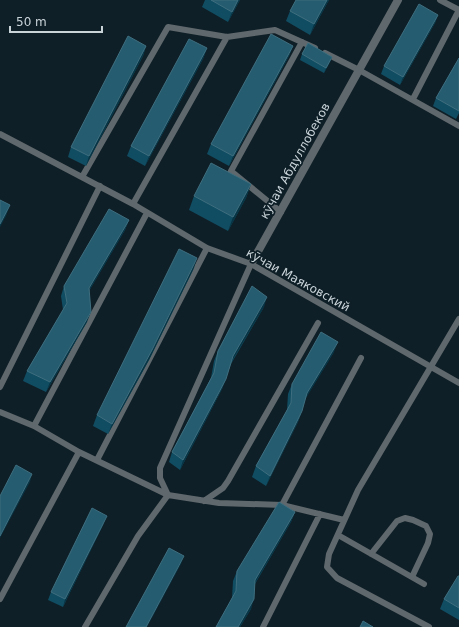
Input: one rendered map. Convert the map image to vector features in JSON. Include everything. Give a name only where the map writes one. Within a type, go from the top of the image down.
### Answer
[{"type":"street","name":"кӯчаи Абдуллобеков","points":[[251,264],[398,0]]},
{"type":"lane","points":[[413,99],[459,10],[440,0]]},
{"type":"lane","points":[[82,176],[168,27],[227,37],[275,30],[359,70],[459,126]]},
{"type":"lane","points":[[133,204],[227,37]]},
{"type":"lane","points":[[281,212],[231,171],[302,42]]},
{"type":"lane","name":"кӯчаи Маяковский","points":[[0,134],[133,204],[207,248],[251,264],[459,383]]},
{"type":"lane","points":[[0,387],[100,186]]},
{"type":"lane","points":[[34,426],[147,213]]},
{"type":"lane","points":[[98,460],[207,248]]},
{"type":"lane","points":[[168,495],[160,478],[160,468],[251,264]]},
{"type":"lane","points":[[429,627],[337,578],[327,567],[329,554],[358,490],[459,319]]},
{"type":"lane","points":[[204,501],[223,488],[228,481],[318,323]]},
{"type":"lane","points":[[282,505],[361,358]]},
{"type":"lane","points":[[0,412],[34,426],[79,452],[168,495],[219,503],[282,505],[344,520]]},
{"type":"lane","points":[[0,600],[79,452]]},
{"type":"lane","points":[[85,627],[138,536],[168,495]]},
{"type":"lane","points":[[263,627],[320,514]]},
{"type":"lane","points":[[371,554],[397,521],[405,518],[426,526],[430,534],[428,543],[412,577]]},
{"type":"lane","points":[[338,535],[424,584]]},
{"type":"building","points":[[211,0],[238,0],[232,12]]},
{"type":"building","points":[[296,0],[327,0],[314,24],[290,11]]},
{"type":"building","points":[[419,4],[438,15],[403,77],[384,66]]},
{"type":"building","points":[[271,34],[293,46],[233,156],[211,144]]},
{"type":"building","points":[[128,36],[146,46],[89,156],[71,147]]},
{"type":"building","points":[[189,39],[207,48],[149,156],[131,146]]},
{"type":"building","points":[[308,43],[332,57],[326,68],[302,54]]},
{"type":"building","points":[[459,58],[459,111],[436,98]]},
{"type":"building","points":[[211,163],[251,184],[233,217],[194,196]]},
{"type":"building","points":[[0,200],[10,205],[0,224]]},
{"type":"building","points":[[109,209],[129,220],[89,288],[91,312],[50,382],[27,371],[67,303],[64,286]]},
{"type":"building","points":[[179,249],[197,258],[152,350],[112,424],[97,415]]},
{"type":"building","points":[[252,286],[267,297],[233,356],[226,379],[183,460],[172,452],[214,373],[218,351]]},
{"type":"building","points":[[321,332],[338,342],[307,393],[302,411],[270,476],[256,466],[291,403],[292,384]]},
{"type":"building","points":[[16,465],[32,474],[0,536],[0,496]]},
{"type":"building","points":[[279,502],[295,512],[255,580],[254,599],[238,627],[216,627],[236,591],[237,571]]},
{"type":"building","points":[[92,508],[107,516],[65,599],[51,592]]},
{"type":"building","points":[[169,548],[184,556],[146,627],[126,627]]},
{"type":"building","points":[[459,576],[459,608],[444,599]]},
{"type":"building","points":[[363,621],[373,627],[360,627]]}]
